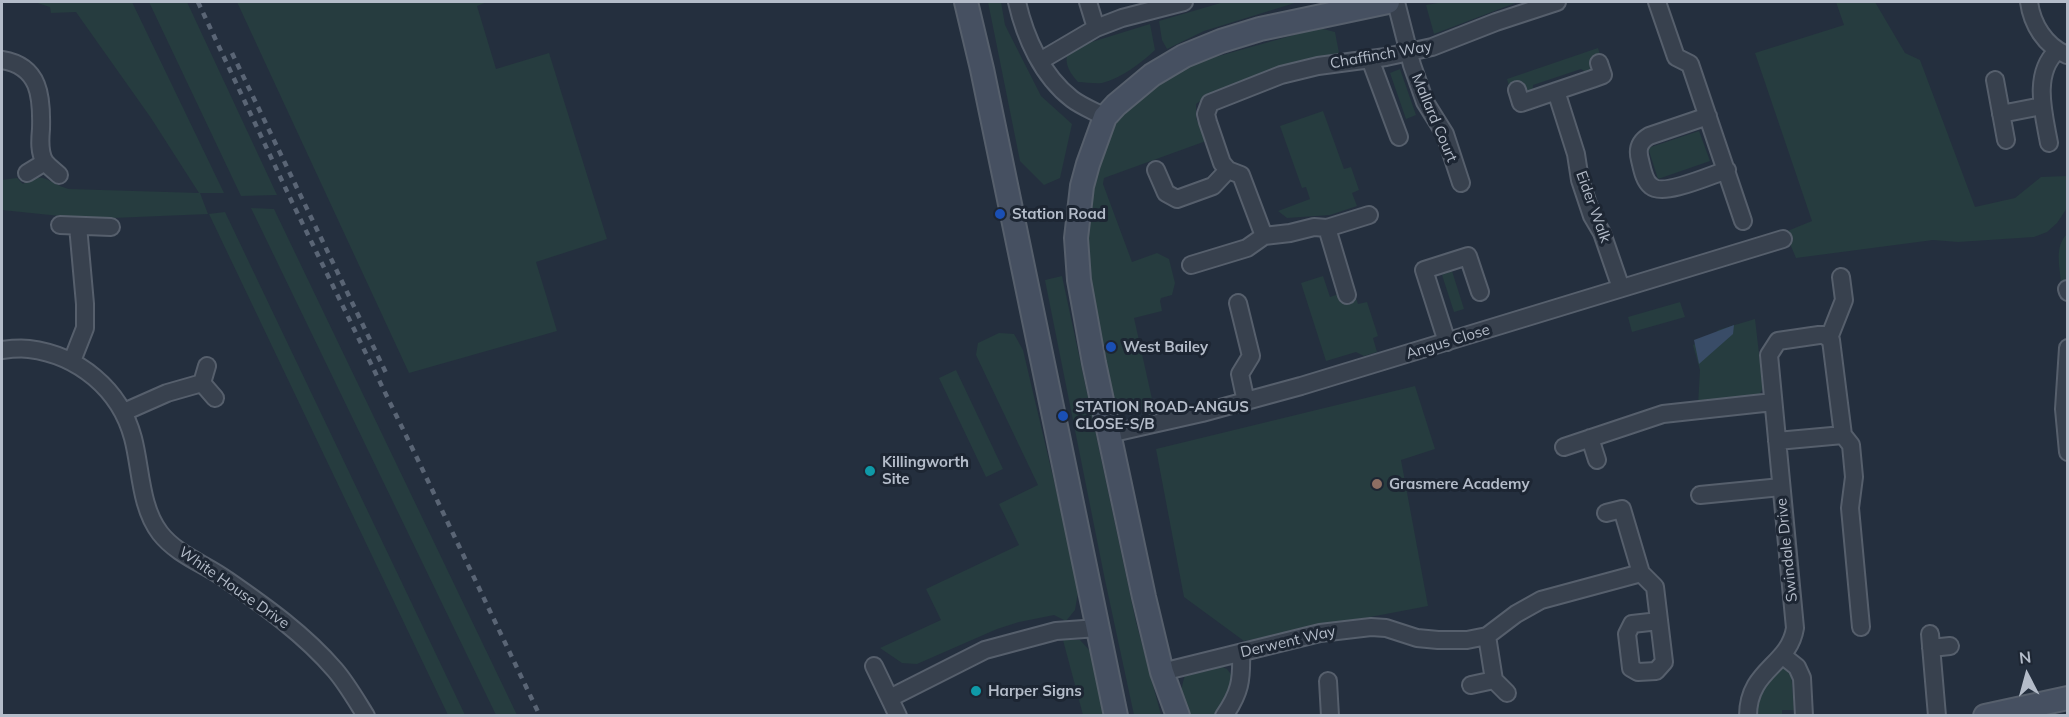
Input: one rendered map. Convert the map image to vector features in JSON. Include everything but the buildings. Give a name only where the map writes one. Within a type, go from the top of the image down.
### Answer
[{"type":"street","points":[[966,2],[982,69],[1116,716]]},
{"type":"street","points":[[1017,2],[1026,36],[1058,86],[1072,99],[1105,117]]},
{"type":"street","points":[[1088,2],[1096,28]]},
{"type":"street","points":[[1040,61],[1096,28],[1122,18],[1184,2]]},
{"type":"street","points":[[1178,716],[1162,672],[1094,363],[1079,280],[1076,238],[1082,186],[1105,117],[1152,75],[1184,56],[1221,41],[1260,29],[1388,2]]},
{"type":"street","name":"Mallard Court","points":[[1396,2],[1408,52],[1425,102],[1445,134],[1461,183]]},
{"type":"street","name":"Chaffinch Way","points":[[1228,170],[1222,163],[1208,122],[1207,107],[1210,102],[1281,75],[1318,66],[1432,47],[1557,2]]},
{"type":"street","points":[[1658,2],[1676,57],[1690,64],[1743,221]]},
{"type":"street","points":[[2029,2],[2036,26],[2048,43],[2062,53]]},
{"type":"street","points":[[2049,143],[2041,95],[2045,74],[2052,56],[2062,53]]},
{"type":"street","points":[[1370,59],[1399,137]]},
{"type":"street","points":[[2,60],[20,65],[29,73],[36,85],[41,103],[40,143],[45,162],[59,175]]},
{"type":"street","points":[[1517,90],[1521,103],[1603,75],[1599,63]]},
{"type":"street","points":[[1995,80],[2006,140]]},
{"type":"street","name":"Eider Walk","points":[[1556,91],[1576,154],[1580,180],[1621,288]]},
{"type":"street","points":[[2001,114],[2042,106]]},
{"type":"street","points":[[1708,116],[1643,140],[1638,152],[1647,182],[1654,189],[1667,190],[1726,170]]},
{"type":"street","points":[[27,173],[45,162]]},
{"type":"street","points":[[1156,170],[1166,193],[1177,199],[1213,186],[1228,170],[1241,175],[1264,236]]},
{"type":"street","points":[[1191,266],[1247,248],[1264,236],[1314,227],[1327,228],[1369,215]]},
{"type":"street","points":[[60,225],[111,227]]},
{"type":"street","points":[[72,362],[86,328],[78,226]]},
{"type":"street","points":[[1327,228],[1340,287]]},
{"type":"street","name":"Angus Close","points":[[1109,434],[1246,402],[1783,238]]},
{"type":"street","points":[[1447,342],[1424,270],[1468,256],[1468,276],[1480,292]]},
{"type":"street","points":[[1841,277],[1844,300],[1828,338],[1832,347],[1843,435],[1851,445],[1854,477],[1850,508],[1851,606],[1861,627]]},
{"type":"street","points":[[1238,303],[1251,356],[1240,374],[1246,402]]},
{"type":"street","name":"Swindale Drive","points":[[1748,716],[1750,696],[1754,687],[1790,644],[1795,628],[1769,355],[1774,344],[1783,339],[1819,335],[1828,338]]},
{"type":"street","name":"White House Drive","points":[[2,350],[26,348],[63,357],[92,374],[115,397],[124,412],[132,436],[150,516],[161,533],[178,550],[225,578],[294,629],[337,672],[366,716]]},
{"type":"street","points":[[2067,348],[2064,409],[2067,452]]},
{"type":"street","points":[[202,383],[207,366]]},
{"type":"street","points":[[124,412],[167,393],[202,383]]},
{"type":"street","points":[[202,383],[214,398]]},
{"type":"street","points":[[1564,447],[1663,414],[1773,402]]},
{"type":"street","points":[[1777,441],[1843,435]]},
{"type":"street","points":[[1590,438],[1598,460]]},
{"type":"street","points":[[1707,489],[1781,487]]},
{"type":"street","points":[[1606,513],[1622,509],[1641,573],[1655,587],[1659,621]]},
{"type":"street","name":"Derwent Way","points":[[1162,672],[1320,633],[1371,627],[1386,628],[1417,638],[1438,640],[1467,640],[1487,636],[1516,614],[1540,600],[1641,573]]},
{"type":"street","points":[[890,698],[986,650],[1056,631],[1098,628]]},
{"type":"street","points":[[1487,636],[1494,680],[1507,693]]},
{"type":"street","points":[[1938,716],[1930,641],[1950,646]]},
{"type":"street","points":[[1224,716],[1241,685],[1241,653]]},
{"type":"street","points":[[1782,655],[1797,667],[1802,678],[1804,716]]},
{"type":"street","points":[[874,666],[898,716]]},
{"type":"street","points":[[1471,685],[1494,680]]},
{"type":"street","points":[[1324,691],[1330,716]]},
{"type":"street","points":[[1985,716],[2067,698]]},
{"type":"green space","points":[[34,2],[132,2],[224,193],[200,193],[208,214],[225,212],[465,715],[448,715],[209,214],[89,219],[2,210],[2,180],[17,178],[23,184],[42,178],[69,189],[199,193],[151,118],[76,12],[51,13],[50,7]]},
{"type":"green space","points":[[149,2],[187,2],[277,195],[241,196]]},
{"type":"green space","points":[[237,2],[487,2],[477,6],[496,69],[549,53],[607,239],[536,262],[557,331],[409,373]]},
{"type":"green space","points":[[988,2],[1001,2],[1005,25],[1041,96],[1072,124],[1060,178],[1044,185],[1020,161]]},
{"type":"green space","points":[[1224,2],[1298,2],[1204,31],[1167,49],[1162,40],[1159,21]]},
{"type":"green space","points":[[1444,2],[1518,2],[1434,34],[1426,5]]},
{"type":"green space","points":[[1836,2],[1875,2],[1905,53],[1920,60],[1975,207],[2015,198],[2041,177],[2067,176],[2067,208],[2057,223],[2047,232],[2034,237],[1958,242],[1933,240],[1796,258],[1785,232],[1812,221],[1755,53],[1844,25]]},
{"type":"green space","points":[[1150,24],[1155,50],[1131,70],[1117,78],[1099,83],[1078,82],[1072,74],[1067,63],[1069,49]]},
{"type":"green space","points":[[1319,28],[1335,32],[1339,53],[1283,69],[1207,96],[1196,104],[1196,118],[1206,141],[1104,178],[1103,184],[1132,262],[1157,253],[1169,259],[1175,283],[1172,295],[1161,298],[1162,311],[1134,318],[1154,408],[1124,410],[1111,395],[1090,278],[1086,242],[1087,212],[1103,143],[1118,121],[1141,95],[1194,63]]},
{"type":"green space","points":[[1598,48],[1601,58],[1589,74],[1581,69],[1533,85],[1532,95],[1510,89],[1507,79]]},
{"type":"green space","points":[[1400,69],[1416,115],[1406,119],[1390,73]]},
{"type":"green space","points":[[1323,111],[1344,169],[1351,167],[1359,190],[1352,193],[1357,206],[1330,215],[1287,218],[1278,211],[1310,199],[1306,187],[1302,188],[1280,126]]},
{"type":"green space","points":[[1699,131],[1710,161],[1658,179],[1648,148]]},
{"type":"green space","points":[[251,208],[274,209],[517,715],[496,715]]},
{"type":"green space","points":[[2067,234],[2067,287],[2061,283],[2059,251]]},
{"type":"green space","points":[[1452,271],[1464,309],[1454,312],[1442,275]]},
{"type":"green space","points":[[1062,276],[1136,622],[1161,715],[1134,715],[1045,280]]},
{"type":"green space","points":[[1323,276],[1330,297],[1353,289],[1358,304],[1367,302],[1378,336],[1373,338],[1377,352],[1364,356],[1356,352],[1326,361],[1301,283]]},
{"type":"green space","points":[[1680,302],[1685,317],[1632,332],[1628,317]]},
{"type":"green space","points":[[1755,319],[1763,388],[1757,399],[1698,405],[1700,370],[1693,345],[1712,337],[1718,330]]},
{"type":"green space","points":[[999,333],[1014,334],[1023,350],[1079,587],[1075,610],[1066,621],[1054,615],[1019,622],[997,629],[917,664],[902,663],[880,648],[941,620],[926,589],[1019,545],[999,504],[1038,485],[976,355],[978,343]]},
{"type":"green space","points":[[956,370],[1003,469],[986,477],[939,378]]},
{"type":"green space","points":[[1415,386],[1435,449],[1401,460],[1428,606],[1244,641],[1184,597],[1156,449]]},
{"type":"green space","points":[[1063,640],[1080,640],[1092,653],[1105,715],[1083,715]]},
{"type":"green space","points":[[1220,666],[1227,669],[1233,677],[1215,715],[1190,715],[1182,695],[1186,673]]},
{"type":"green space","points":[[1784,666],[1791,672],[1794,710],[1782,710],[1782,716],[1754,715],[1758,690],[1779,667]]},
{"type":"water","points":[[1734,325],[1733,334],[1699,364],[1694,340]]},
{"type":"railway","points":[[198,2],[540,716]]},
{"type":"railway","points":[[232,53],[387,375]]},
{"type":"place","name":"Station Road","points":[[1000,214]]},
{"type":"place","name":"West Bailey","points":[[1111,347]]},
{"type":"place","name":"STATION ROAD-ANGUS CLOSE-S/B","points":[[1063,416]]},
{"type":"place","name":"Killingworth Site","points":[[870,471]]},
{"type":"place","name":"Grasmere Academy","points":[[1377,484]]},
{"type":"place","name":"Harper Signs","points":[[976,691]]}]
